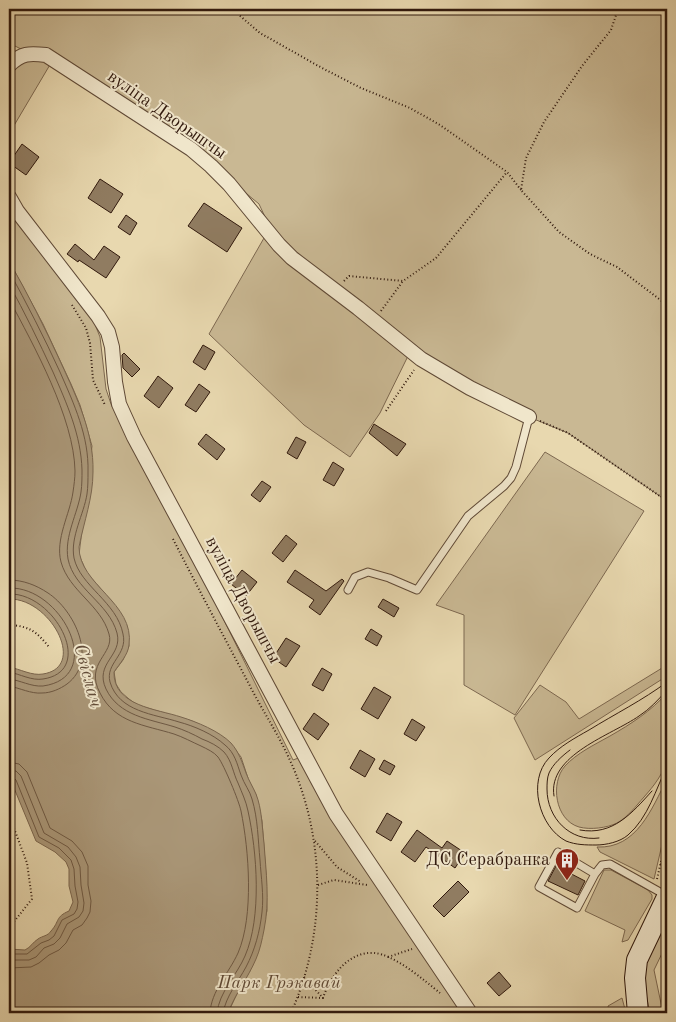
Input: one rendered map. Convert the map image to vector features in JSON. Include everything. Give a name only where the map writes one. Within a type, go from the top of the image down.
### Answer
[{"type":"main road","points":[[638,1013],[635,978],[637,960],[663,894]]},
{"type":"street","name":"вуліца Дворышчы","points":[[9,65],[17,57],[29,53],[46,55],[190,149],[229,184],[292,258],[421,359],[470,388],[530,417]]},
{"type":"street","name":"вуліца Дворышчы","points":[[9,197],[108,332],[112,347],[114,382],[119,404],[134,437],[336,814],[470,1013]]},
{"type":"lane","points":[[348,590],[355,577],[368,572],[389,578],[417,590],[468,516],[504,486],[510,478],[516,467],[530,417]]},
{"type":"lane","points":[[595,874],[558,852],[538,887],[577,908],[595,874],[602,865],[610,864],[663,894]]},
{"type":"path","points":[[232,9],[260,33],[361,88],[410,108],[440,125],[507,172],[559,232],[590,254],[617,267],[667,305]]},
{"type":"path","points":[[521,190],[526,158],[544,122],[582,66],[611,30],[618,9]]},
{"type":"path","points":[[374,321],[403,281],[436,258],[507,172]]},
{"type":"path","points":[[335,291],[349,276],[403,281]]},
{"type":"path","points":[[72,305],[86,328],[90,343],[94,380],[105,404]]},
{"type":"path","points":[[386,411],[421,359]]},
{"type":"path","points":[[530,417],[568,433],[667,501]]},
{"type":"path","points":[[172,538],[288,756],[305,800],[314,840],[318,885],[313,942],[304,977],[291,1013]]},
{"type":"path","points":[[9,625],[23,626],[38,633],[49,647]]},
{"type":"path","points":[[9,815],[27,863],[32,899],[9,928]]},
{"type":"path","points":[[663,894],[660,864],[667,836]]},
{"type":"path","points":[[314,840],[337,867],[363,884]]},
{"type":"path","points":[[660,864],[667,868]]},
{"type":"path","points":[[318,885],[334,880],[363,884],[386,890]]},
{"type":"path","points":[[387,957],[424,945]]},
{"type":"path","points":[[323,998],[327,985],[343,965],[361,954],[375,953],[387,957],[417,974],[445,998]]},
{"type":"path","points":[[304,977],[323,998]]},
{"type":"path","points":[[297,997],[323,998]]},
{"type":"green space","points":[[9,9],[667,9],[667,501],[568,433],[529,417],[408,356],[380,413],[350,457],[304,425],[209,334],[268,231],[274,236],[259,204],[193,149],[47,55],[29,53],[9,43]]},
{"type":"green space","points":[[30,58],[51,63],[9,134],[9,70]]},
{"type":"green space","name":"Парк Грэкавай","points":[[9,199],[92,317],[100,337],[106,389],[111,404],[180,531],[293,760],[301,757],[467,1013],[228,1013],[242,983],[250,971],[267,911],[262,821],[256,795],[241,757],[231,744],[217,734],[192,721],[137,705],[121,692],[116,684],[114,672],[123,660],[129,646],[127,626],[113,603],[87,573],[79,555],[92,446],[80,405],[71,384],[43,324],[9,261]]},
{"type":"green space","points":[[545,452],[644,511],[515,715],[464,685],[464,615],[436,605]]},
{"type":"green space","points":[[667,665],[667,676],[535,760],[514,718],[540,685],[566,702],[579,719]]},
{"type":"green space","points":[[667,693],[667,758],[664,769],[655,784],[632,811],[617,823],[598,828],[583,828],[571,823],[560,809],[557,800],[557,782],[565,766],[580,753],[640,717]]},
{"type":"green space","points":[[667,779],[667,823],[654,879],[600,852],[597,847],[611,846],[633,834],[649,814]]},
{"type":"green space","points":[[604,870],[611,870],[648,890],[652,895],[652,899],[628,940],[622,942],[625,930],[585,911]]},
{"type":"green space","points":[[667,910],[667,943],[654,970],[663,1013],[650,1013],[644,985],[644,957]]},
{"type":"green space","points":[[622,998],[626,1013],[609,1013],[608,1006]]},
{"type":"water","name":"Свіслач","points":[[9,261],[55,350],[88,430],[93,458],[93,482],[79,547],[81,560],[88,572],[124,617],[129,630],[127,652],[114,672],[116,683],[128,699],[149,708],[194,721],[214,731],[231,743],[238,754],[258,800],[262,818],[266,876],[266,919],[257,956],[228,1013],[9,1013],[9,949],[25,950],[38,939],[48,934],[60,917],[69,911],[73,902],[69,886],[69,869],[66,862],[55,852],[36,841],[9,776],[9,667],[30,673],[43,674],[56,669],[62,659],[63,647],[50,620],[38,609],[24,602],[9,599]]},
{"type":"building","points":[[22,144],[39,157],[26,175],[9,163]]},
{"type":"building","points":[[100,179],[123,194],[111,213],[88,198]]},
{"type":"building","points":[[204,203],[242,228],[227,252],[188,226]]},
{"type":"building","points":[[126,215],[137,223],[130,235],[118,227]]},
{"type":"building","points":[[75,244],[94,260],[104,246],[120,257],[106,278],[67,254]]},
{"type":"building","points":[[203,345],[215,352],[205,370],[193,362]]},
{"type":"building","points":[[124,353],[140,369],[132,377],[123,368],[122,355]]},
{"type":"building","points":[[158,376],[173,388],[159,408],[144,396]]},
{"type":"building","points":[[199,384],[210,392],[196,412],[185,405]]},
{"type":"building","points":[[374,424],[406,444],[397,456],[369,433]]},
{"type":"building","points":[[206,434],[225,449],[217,460],[198,444]]},
{"type":"building","points":[[296,437],[306,442],[297,459],[287,453]]},
{"type":"building","points":[[333,462],[344,469],[334,486],[323,480]]},
{"type":"building","points":[[262,481],[271,487],[260,502],[251,495]]},
{"type":"building","points":[[286,535],[297,544],[283,562],[272,553]]},
{"type":"building","points":[[242,570],[257,582],[246,596],[231,584]]},
{"type":"building","points":[[295,570],[326,591],[342,579],[344,581],[320,615],[309,607],[314,600],[287,582]]},
{"type":"building","points":[[383,599],[399,608],[394,617],[378,607]]},
{"type":"building","points":[[371,629],[382,636],[377,646],[365,639]]},
{"type":"building","points":[[286,638],[300,646],[286,667],[273,658]]},
{"type":"building","points":[[322,668],[332,674],[323,691],[312,685]]},
{"type":"building","points":[[374,687],[391,697],[378,719],[361,709]]},
{"type":"building","points":[[314,713],[329,724],[318,740],[303,729]]},
{"type":"building","points":[[412,719],[425,727],[416,741],[404,734]]},
{"type":"building","points":[[360,750],[375,759],[365,777],[350,768]]},
{"type":"building","points":[[384,760],[395,766],[390,775],[379,769]]},
{"type":"building","points":[[387,813],[402,822],[391,841],[376,832]]},
{"type":"building","points":[[417,830],[442,848],[447,841],[465,853],[455,868],[426,847],[415,862],[401,852]]},
{"type":"building","name":"ДС Серабранка","points":[[556,866],[585,881],[578,895],[548,881]]},
{"type":"building","points":[[458,881],[469,892],[444,917],[433,906]]},
{"type":"building","points":[[499,972],[511,986],[499,996],[487,983]]},
{"type":"tram line","points":[[667,682],[639,701],[568,742],[549,758],[542,768],[539,779],[539,803],[543,815],[549,825],[566,841],[592,845],[617,841],[628,835],[641,820],[651,803],[667,766]]},
{"type":"tram line","points":[[554,796],[555,782],[561,769],[571,758],[598,739],[643,713],[667,690]]},
{"type":"tram line","points":[[570,750],[555,763],[548,775],[548,800],[556,818],[570,832],[588,838],[599,838]]},
{"type":"tram line","points":[[580,830],[602,830],[612,826],[629,815],[652,791]]},
{"type":"place","name":"ДС Серабранка","points":[[567,881]]}]
